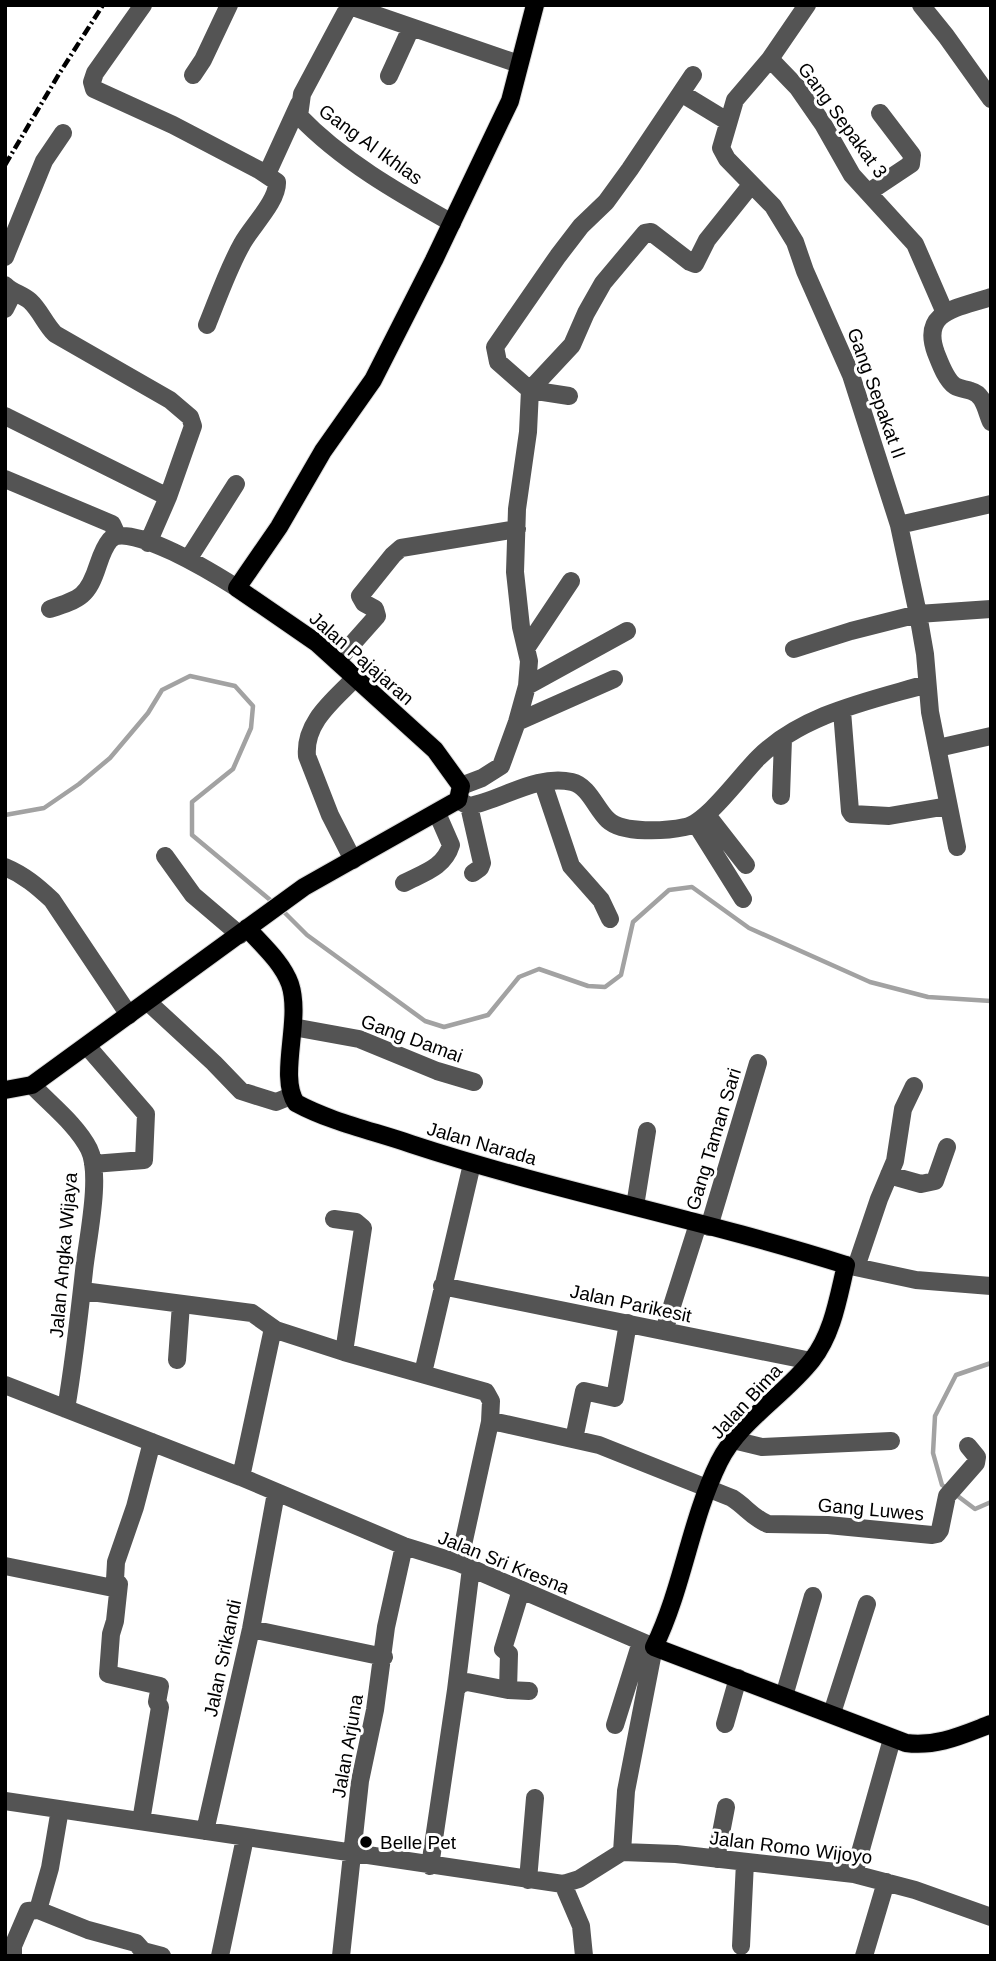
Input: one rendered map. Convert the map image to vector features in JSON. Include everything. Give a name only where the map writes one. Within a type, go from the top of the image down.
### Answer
[{"type":"main road","points":[[237,588],[279,527],[323,451],[373,380],[510,101],[535,5]]},
{"type":"main road","name":"Jalan Pajajaran","points":[[237,588],[317,643],[435,750],[463,797]]},
{"type":"main road","points":[[5,1090],[32,1085],[304,887],[463,797]]},
{"type":"main road","points":[[243,931],[285,973],[291,988],[291,1096]]},
{"type":"main road","name":"Jalan Narada","points":[[291,1096],[306,1109],[472,1164],[851,1266]]},
{"type":"main road","name":"Jalan Bima","points":[[647,1645],[667,1620],[708,1489],[720,1460],[733,1440],[811,1361],[825,1340],[851,1266]]},
{"type":"main road","name":"Jalan Sri Kresna","points":[[647,1645],[832,1713],[892,1739],[922,1745],[937,1743],[991,1724]]},
{"type":"street","points":[[143,5],[91,84],[94,89],[173,125],[267,174],[275,179],[278,187],[269,205],[242,243],[206,325]]},
{"type":"street","points":[[193,75],[229,5]]},
{"type":"street","name":"Gang Sepakat II","points":[[807,5],[770,60],[735,100],[722,141],[723,154],[773,206],[795,243],[851,375],[899,525],[918,614],[927,684],[957,847]]},
{"type":"street","points":[[921,5],[991,99]]},
{"type":"street","points":[[348,6],[519,64]]},
{"type":"street","name":"Gang Al Ikhlas","points":[[348,6],[302,94],[299,116],[395,191],[452,223]]},
{"type":"street","points":[[389,76],[411,28]]},
{"type":"street","name":"Gang Sepakat 3","points":[[770,60],[798,88],[823,124],[852,175],[915,244],[945,313]]},
{"type":"street","points":[[569,396],[530,390],[498,362],[495,347],[558,256],[581,226],[606,202],[693,75]]},
{"type":"street","points":[[681,93],[727,121]]},
{"type":"street","points":[[267,174],[299,104]]},
{"type":"street","points":[[869,192],[911,164],[912,160],[912,155],[880,113]]},
{"type":"street","points":[[5,257],[44,161],[63,133]]},
{"type":"street","points":[[463,797],[482,778],[501,766],[527,686],[529,661],[516,582],[517,529],[530,390],[572,345],[603,283],[645,233],[651,233],[695,264],[707,240],[751,185]]},
{"type":"street","points":[[5,309],[9,289],[30,300],[45,325],[55,334],[170,400],[190,417],[192,426],[168,497],[148,543]]},
{"type":"street","points":[[991,297],[945,313],[934,322],[931,330],[931,338],[940,362],[953,384],[958,388],[976,392],[991,422]]},
{"type":"street","points":[[5,416],[168,497]]},
{"type":"street","points":[[5,479],[112,524],[117,535]]},
{"type":"street","points":[[189,558],[236,484]]},
{"type":"street","points":[[899,525],[991,504]]},
{"type":"street","points":[[337,662],[377,616],[375,609],[364,603],[360,596],[401,548],[517,529]]},
{"type":"street","points":[[50,608],[77,600],[86,593],[103,550],[117,535],[189,558],[237,588]]},
{"type":"street","points":[[527,647],[571,581]]},
{"type":"street","points":[[794,649],[918,614],[991,609]]},
{"type":"street","points":[[527,686],[627,631]]},
{"type":"street","points":[[353,860],[330,815],[306,756],[306,747],[317,716],[355,678]]},
{"type":"street","points":[[517,722],[614,679]]},
{"type":"street","points":[[463,797],[543,783],[574,783],[580,786],[610,822],[618,826],[660,830],[702,819],[761,755],[795,730],[842,710],[927,684]]},
{"type":"street","points":[[842,710],[852,814],[889,816],[948,806]]},
{"type":"street","points":[[938,748],[991,736]]},
{"type":"street","points":[[781,796],[783,739]]},
{"type":"street","points":[[543,783],[571,866],[601,900],[610,919]]},
{"type":"street","points":[[463,797],[482,863],[473,873]]},
{"type":"street","points":[[404,883],[436,868],[447,857],[451,845],[437,813]]},
{"type":"street","points":[[702,819],[746,865]]},
{"type":"street","points":[[702,819],[743,899]]},
{"type":"street","points":[[165,856],[192,895],[243,931]]},
{"type":"street","points":[[5,867],[37,885],[52,900],[129,1015]]},
{"type":"street","points":[[148,1002],[241,1091],[276,1102],[291,1096]]},
{"type":"street","name":"Gang Damai","points":[[293,1027],[359,1039],[437,1071],[474,1082]]},
{"type":"street","points":[[87,1046],[146,1114],[144,1160],[93,1164]]},
{"type":"street","name":"Gang Taman Sari","points":[[664,1331],[758,1063]]},
{"type":"street","name":"Jalan Angka Wijaya","points":[[32,1085],[78,1132],[90,1150],[93,1164],[90,1233],[66,1409]]},
{"type":"street","points":[[914,1086],[903,1109],[895,1161],[851,1266],[916,1280],[991,1286]]},
{"type":"street","points":[[635,1206],[647,1131]]},
{"type":"street","points":[[889,1175],[928,1184],[934,1181],[947,1147]]},
{"type":"street","points":[[423,1373],[472,1164]]},
{"type":"street","points":[[334,1219],[356,1222],[363,1228],[344,1352]]},
{"type":"street","name":"Jalan Parikesit","points":[[442,1286],[811,1361]]},
{"type":"street","points":[[83,1291],[252,1313],[276,1330],[486,1392],[491,1401],[490,1422],[465,1565],[456,1690],[430,1866]]},
{"type":"street","points":[[177,1360],[181,1304]]},
{"type":"street","points":[[574,1439],[584,1391],[615,1398],[628,1323]]},
{"type":"street","points":[[241,1477],[272,1333],[276,1330]]},
{"type":"street","name":"Jalan Sri Kresna","points":[[5,1385],[241,1477],[404,1546],[465,1565],[647,1645]]},
{"type":"street","name":"Gang Luwes","points":[[490,1422],[574,1439],[625,1454],[732,1498],[768,1524],[828,1525],[932,1535],[940,1530],[947,1496],[973,1468],[977,1457],[968,1447]]},
{"type":"street","points":[[733,1440],[762,1447],[891,1441]]},
{"type":"street","points":[[141,1821],[160,1707],[157,1702],[160,1686],[108,1674],[119,1584],[115,1580],[116,1562],[135,1507],[152,1442]]},
{"type":"street","name":"Jalan Srikandi","points":[[205,1831],[251,1629],[276,1493]]},
{"type":"street","name":"Jalan Arjuna","points":[[341,1956],[360,1781],[384,1657],[386,1627],[404,1546]]},
{"type":"street","points":[[5,1566],[118,1589]]},
{"type":"street","points":[[508,1690],[509,1654],[503,1649],[521,1590]]},
{"type":"street","points":[[784,1696],[813,1596]]},
{"type":"street","points":[[832,1713],[867,1604]]},
{"type":"street","points":[[251,1629],[384,1657]]},
{"type":"street","points":[[615,1725],[647,1645]]},
{"type":"street","points":[[5,1801],[564,1884],[579,1879],[622,1852],[628,1780],[647,1645]]},
{"type":"street","points":[[725,1724],[738,1678]]},
{"type":"street","points":[[456,1690],[460,1684],[467,1682],[529,1691]]},
{"type":"street","points":[[854,1874],[892,1739]]},
{"type":"street","points":[[528,1880],[535,1798]]},
{"type":"street","points":[[716,1859],[726,1807]]},
{"type":"street","points":[[38,1910],[50,1868],[60,1809]]},
{"type":"street","points":[[220,1956],[245,1838]]},
{"type":"street","name":"Jalan Romo Wijoyo","points":[[622,1852],[854,1874],[934,1896],[991,1917]]},
{"type":"street","points":[[741,1946],[745,1862]]},
{"type":"street","points":[[864,1956],[886,1882]]},
{"type":"street","points":[[564,1884],[581,1926],[584,1956]]},
{"type":"street","points":[[13,1956],[13,1946],[28,1911],[38,1910],[88,1930],[136,1943],[143,1951],[162,1956]]},
{"type":"waterway","points":[[5,815],[44,808],[79,784],[110,758],[148,713],[162,690],[190,676],[235,686],[253,706],[251,728],[233,769],[192,802],[192,835],[275,904]]},
{"type":"waterway","points":[[282,910],[307,935],[425,1021],[444,1027],[488,1015],[519,977],[539,969],[588,986],[605,987],[621,975],[633,922],[669,890],[692,887],[749,928],[870,982],[928,997],[991,1001]]},
{"type":"waterway","points":[[948,1489],[942,1485],[933,1453],[935,1416],[956,1375],[991,1363]]},
{"type":"waterway","points":[[955,1494],[975,1509],[991,1502]]},
{"type":"railway","points":[[5,165],[103,5]]},
{"type":"place","name":"Belle Pet","points":[[366,1842]]}]
